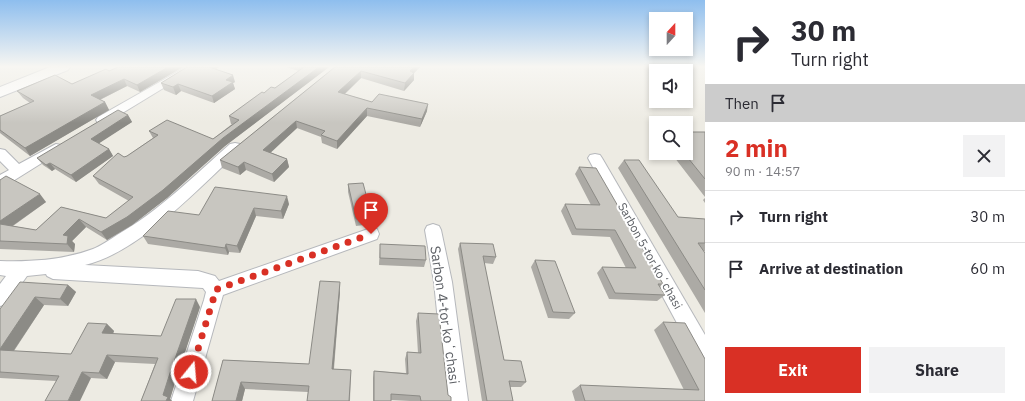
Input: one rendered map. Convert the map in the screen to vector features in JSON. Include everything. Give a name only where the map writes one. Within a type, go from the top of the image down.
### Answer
[{"type":"main road","points":[[0,92],[16,86]]},
{"type":"street","points":[[95,125],[162,86]]},
{"type":"street","points":[[0,182],[69,140]]},
{"type":"street","points":[[0,298],[22,269],[53,266],[98,255],[139,230],[173,203],[244,141]]},
{"type":"street","points":[[0,153],[18,171]]},
{"type":"street","name":"Sarbon 5-tor koʻchasi","points":[[595,158],[705,355]]},
{"type":"street","name":"Sarbon 4-tor koʻchasi","points":[[434,230],[443,282],[457,401]]},
{"type":"street","points":[[215,290],[371,234]]},
{"type":"street","points":[[0,268],[198,279],[209,282],[215,290],[213,300],[182,401]]},
{"type":"building","points":[[30,86],[110,86],[91,95],[105,102],[25,148],[0,130],[0,116],[34,101],[17,91]]},
{"type":"building","points":[[183,86],[227,86],[212,96]]},
{"type":"building","points":[[278,86],[294,86],[223,138],[163,190],[127,217],[101,232],[79,219],[63,235],[68,236],[67,244],[0,241],[0,224],[36,230],[61,207],[106,218],[133,197],[93,176],[118,153],[124,157],[127,156],[158,135],[149,131],[167,120],[213,139],[239,120],[229,116],[262,92],[264,93],[271,87],[275,88]]},
{"type":"building","points":[[312,86],[345,86],[338,92],[372,102],[379,94],[428,104],[422,119],[367,108],[337,141],[321,135],[325,131],[296,121],[263,150],[287,159],[272,174],[244,162],[238,167],[220,160]]},
{"type":"building","points":[[118,110],[128,115],[91,139],[109,149],[71,175],[50,163],[46,165],[37,158]]},
{"type":"building","points":[[693,132],[705,132],[705,179],[690,160],[693,160]]},
{"type":"building","points":[[624,160],[639,160],[678,217],[705,219],[705,243],[698,243],[705,253],[705,290]]},
{"type":"building","points":[[579,167],[596,168],[663,284],[658,284],[665,295],[615,293],[602,267],[636,268],[615,230],[576,229],[565,204],[600,205]]},
{"type":"building","points":[[6,176],[40,194],[0,221],[0,180]]},
{"type":"building","points":[[363,183],[372,217],[356,219],[348,184]]},
{"type":"building","points":[[215,187],[287,196],[281,211],[254,208],[237,246],[226,244],[225,248],[143,236],[168,211],[199,215]]},
{"type":"building","points":[[460,243],[493,244],[496,257],[483,256],[504,360],[521,361],[526,382],[509,381],[513,401],[487,401]]},
{"type":"building","points":[[380,244],[425,246],[426,260],[380,258]]},
{"type":"building","points":[[535,260],[555,261],[575,313],[553,312]]},
{"type":"building","points":[[320,281],[340,282],[332,369],[351,370],[349,401],[307,401],[309,386],[241,382],[236,401],[212,401],[223,360],[309,364]]},
{"type":"building","points":[[20,282],[68,285],[60,299],[35,297],[0,349],[0,309]]},
{"type":"building","points":[[176,299],[196,299],[163,395],[168,397],[166,401],[141,401],[158,358],[107,355],[99,373],[82,372],[68,401],[45,401],[59,376],[0,372],[0,350],[71,354],[88,323],[107,324],[102,333],[161,336]]},
{"type":"building","points":[[418,313],[439,314],[448,395],[451,397],[451,401],[421,401],[420,396],[391,394],[391,401],[374,401],[374,371],[408,374],[407,352],[421,353]]},
{"type":"building","points":[[663,322],[685,323],[705,359],[705,401],[585,401],[580,385],[699,390]]},
{"type":"route","points":[[191,372],[215,290],[371,234]]}]
